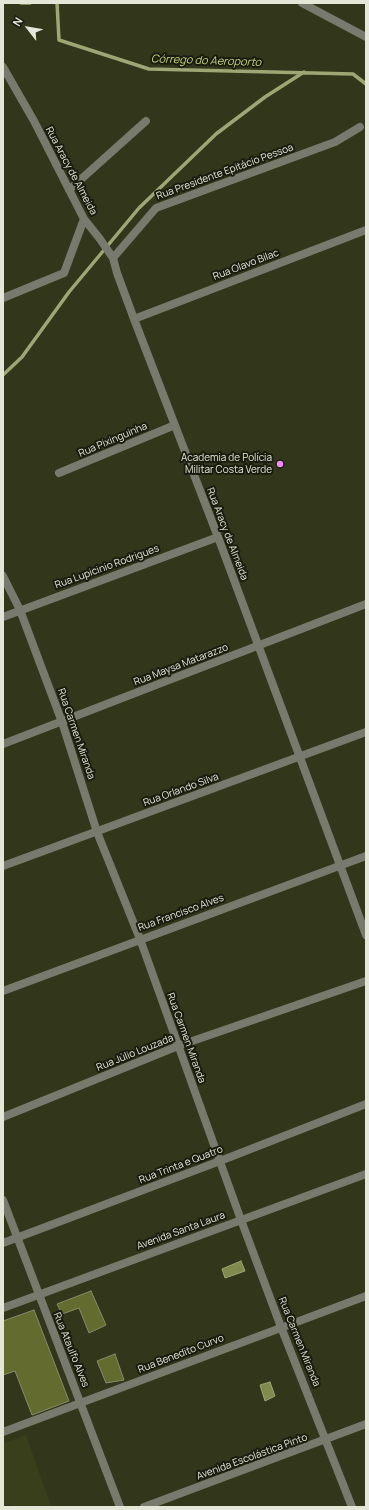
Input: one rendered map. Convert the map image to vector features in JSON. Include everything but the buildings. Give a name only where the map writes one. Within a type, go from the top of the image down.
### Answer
[{"type":"street","points":[[302,3],[366,37]]},
{"type":"street","name":"Rua Aracy de Almeida","points":[[3,67],[34,121],[84,219],[113,258],[134,319],[218,537],[366,935]]},
{"type":"street","points":[[69,190],[146,121]]},
{"type":"street","name":"Rua Presidente Epitácio Pessoa","points":[[113,258],[156,208],[335,142],[360,127]]},
{"type":"street","points":[[3,298],[64,273],[84,219]]},
{"type":"street","name":"Rua Olavo Bilac","points":[[134,319],[366,230]]},
{"type":"street","name":"Rua Pixinguinha","points":[[59,473],[175,425]]},
{"type":"street","name":"Rua Lupicinio Rodrigues","points":[[3,616],[218,537]]},
{"type":"street","name":"Rua Carmen Miranda","points":[[3,576],[20,610],[62,722],[97,832],[140,939],[281,1327],[327,1440],[352,1507]]},
{"type":"street","name":"Rua Maysa Matarazzo","points":[[3,744],[366,604]]},
{"type":"street","name":"Rua Orlando Silva","points":[[3,866],[366,732]]},
{"type":"street","name":"Rua Francisco Alves","points":[[3,991],[366,856]]},
{"type":"street","name":"Rua Júlio Louzada","points":[[3,1117],[178,1046],[366,981]]},
{"type":"street","name":"Rua Trinta e Quatro","points":[[3,1243],[220,1162],[366,1104]]},
{"type":"street","name":"Avenida Santa Laura","points":[[3,1308],[366,1174]]},
{"type":"street","name":"Rua Ataulfo Alves","points":[[3,1200],[120,1507]]},
{"type":"street","name":"Rua Benedito Curvo","points":[[3,1432],[366,1296]]},
{"type":"street","name":"Avenida Escolástica Pinto","points":[[144,1507],[327,1440],[366,1424]]},
{"type":"shaded area","points":[[241,1261],[245,1271],[225,1278],[222,1269]]},
{"type":"shaded area","points":[[270,1382],[275,1396],[265,1401],[260,1385]]},
{"type":"shaded area","points":[[26,1435],[51,1507],[22,1507],[3,1504],[3,1444]]},
{"type":"waterway","name":"Córrego do Aeroporto","points":[[21,3],[30,3]]},
{"type":"waterway","name":"Córrego do Aeroporto","points":[[57,3],[59,40],[149,69],[353,74],[366,84]]},
{"type":"waterway","points":[[3,375],[22,357],[69,292],[139,208],[216,134],[265,97],[304,72]]},
{"type":"place","name":"Academia de Polícia Militar Costa Verde","points":[[280,464]]}]
